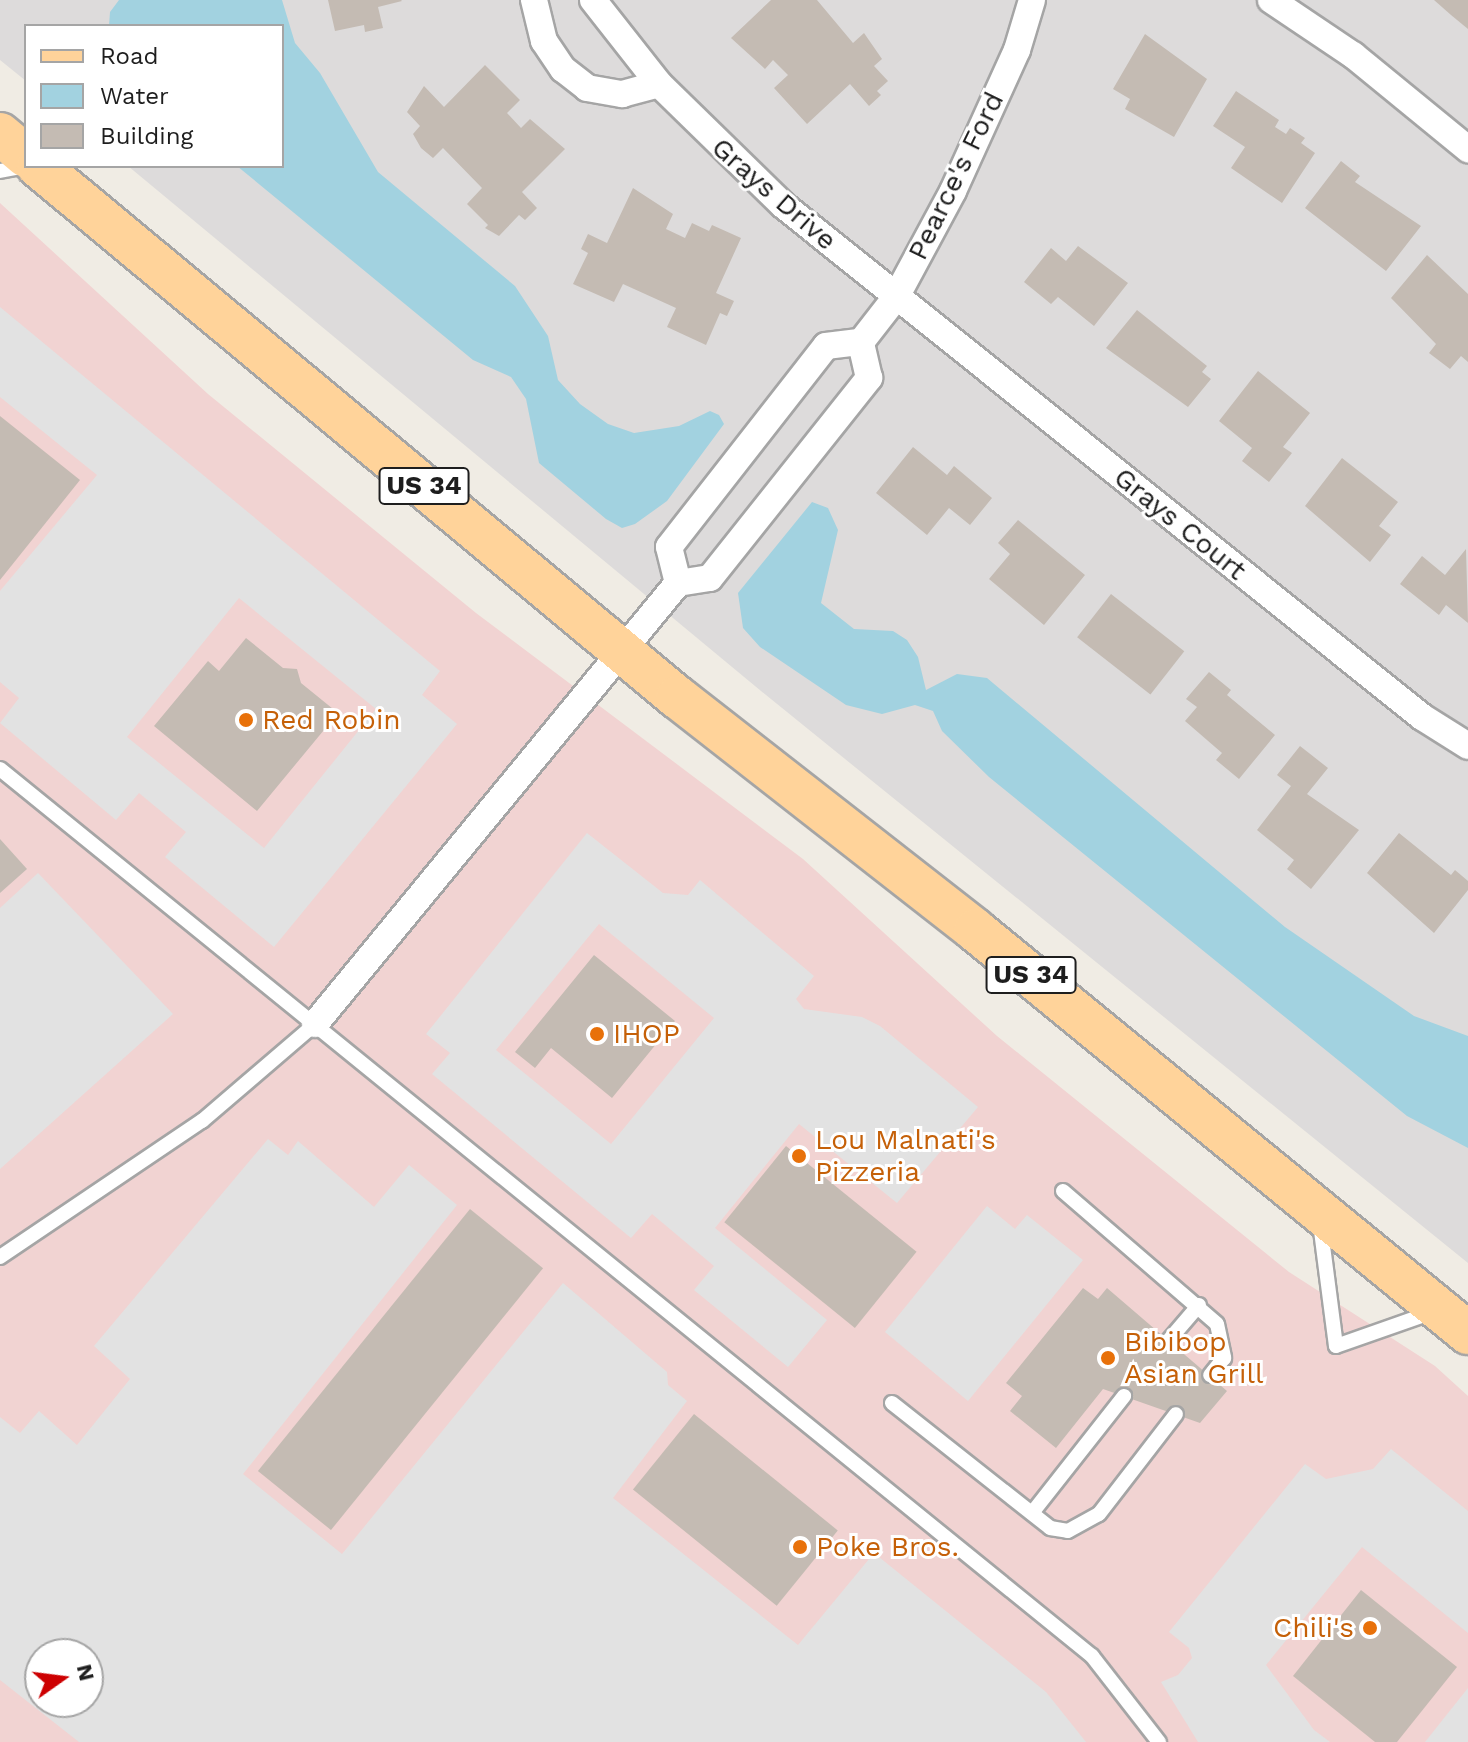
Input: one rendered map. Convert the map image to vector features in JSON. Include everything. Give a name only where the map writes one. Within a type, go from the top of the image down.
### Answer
[{"type":"main road","points":[[0,134],[24,154]]},
{"type":"main road","name":"US 34","points":[[40,168],[623,651],[1454,1321]]},
{"type":"street","points":[[534,0],[544,41],[563,69],[587,88],[622,94],[659,84]]},
{"type":"street","name":"Grays Drive","points":[[593,0],[659,84],[710,138],[896,297]]},
{"type":"street","name":"Pearce's Ford","points":[[861,342],[896,297],[978,135],[1017,50],[1032,0]]},
{"type":"street","points":[[1271,0],[1353,55],[1468,149]]},
{"type":"street","name":"Grays Court","points":[[896,297],[1422,717],[1468,746]]},
{"type":"street","points":[[315,1024],[678,583],[710,578],[869,378],[861,342],[826,346],[669,547],[678,583]]},
{"type":"lane","points":[[0,171],[24,166]]},
{"type":"lane","points":[[0,769],[1092,1656],[1159,1742]]},
{"type":"lane","points":[[0,1257],[202,1121],[315,1024]]},
{"type":"lane","points":[[1063,1191],[1199,1305],[1224,1340],[1224,1358],[1210,1375]]},
{"type":"lane","points":[[1319,1210],[1336,1346],[1454,1321]]},
{"type":"lane","points":[[1169,1340],[1199,1305]]},
{"type":"lane","points":[[1032,1513],[1124,1396]]},
{"type":"lane","points":[[892,1403],[1050,1528],[1068,1531],[1091,1520],[1176,1414]]},
{"type":"shaded area","points":[[0,0],[1468,0],[1468,1263],[761,691],[130,168],[284,168],[284,24],[24,24],[24,79],[0,60]]},
{"type":"shaded area","points":[[0,203],[208,394],[476,613],[803,859],[997,1036],[1289,1272],[1435,1366],[1468,1396],[1468,1742],[0,1742]]},
{"type":"shaded area","points":[[0,307],[440,671],[422,695],[457,724],[274,947],[165,857],[186,832],[139,793],[116,820],[0,723],[19,698],[0,682],[0,591],[97,475],[0,397]],"holes":[[[239,598],[376,709],[264,848],[127,737]]]},
{"type":"shaded area","points":[[587,833],[663,893],[688,895],[700,880],[814,976],[796,999],[804,1009],[862,1017],[880,1026],[978,1107],[897,1203],[799,1124],[715,1228],[827,1320],[788,1367],[694,1290],[714,1266],[652,1214],[631,1238],[432,1074],[450,1053],[426,1034]],"holes":[[[599,924],[714,1018],[611,1144],[496,1050]]]},
{"type":"shaded area","points":[[38,873],[173,1014],[0,1169],[0,908]]},
{"type":"shaded area","points":[[268,1139],[288,1155],[298,1141],[374,1207],[409,1165],[457,1205],[243,1474],[342,1554],[563,1283],[667,1372],[668,1385],[687,1401],[613,1498],[798,1645],[874,1553],[1046,1692],[1086,1742],[79,1742],[48,1718],[104,1718],[104,1638],[24,1638],[24,1699],[0,1680],[0,1417],[20,1433],[39,1411],[77,1445],[130,1379],[94,1346]]},
{"type":"shaded area","points":[[987,1206],[1015,1229],[1027,1215],[1083,1260],[968,1401],[885,1332]]},
{"type":"shaded area","points":[[1391,1449],[1468,1511],[1468,1633],[1362,1547],[1266,1665],[1314,1730],[1330,1742],[1198,1742],[1161,1682],[1178,1675],[1192,1658],[1189,1648],[1169,1632],[1305,1464],[1326,1479],[1373,1469]]},
{"type":"shaded area","points":[[1468,1688],[1468,1742],[1425,1742]]},
{"type":"water","points":[[119,0],[282,0],[295,43],[320,73],[378,172],[515,286],[548,336],[558,380],[580,404],[608,424],[634,433],[679,426],[710,411],[719,415],[724,424],[667,501],[635,524],[622,528],[606,519],[539,463],[526,399],[511,377],[473,360],[239,168],[284,168],[284,24],[109,24],[110,12]]},
{"type":"water","points":[[812,502],[828,508],[838,530],[821,603],[854,629],[893,631],[907,640],[918,657],[926,690],[957,674],[987,678],[1285,927],[1414,1016],[1468,1036],[1468,1148],[1407,1116],[989,777],[942,731],[933,711],[915,705],[882,714],[846,705],[760,647],[743,628],[738,593]]},
{"type":"building","points":[[328,0],[402,1],[378,7],[383,28],[365,32],[364,25],[335,31]]},
{"type":"building","points":[[771,0],[817,0],[853,43],[864,33],[882,59],[874,66],[888,81],[877,91],[881,95],[869,106],[850,84],[807,124],[774,88],[788,75],[773,60],[765,69],[731,38]]},
{"type":"building","points":[[1434,0],[1468,0],[1468,29],[1451,15]]},
{"type":"building","points":[[1145,34],[1207,79],[1174,137],[1125,109],[1130,99],[1113,89]]},
{"type":"building","points":[[485,65],[520,100],[507,113],[521,128],[530,119],[565,149],[522,192],[537,208],[525,220],[519,215],[499,236],[485,228],[488,225],[467,204],[482,188],[443,148],[433,158],[421,148],[413,134],[420,126],[407,112],[424,86],[444,107]]},
{"type":"building","points":[[1236,91],[1279,120],[1275,127],[1286,134],[1290,128],[1305,138],[1301,143],[1315,153],[1282,203],[1231,168],[1245,147],[1213,126]]},
{"type":"building","points":[[1341,161],[1360,176],[1355,182],[1421,226],[1386,271],[1305,208]]},
{"type":"building","points":[[633,188],[673,214],[666,229],[685,238],[692,223],[709,231],[712,225],[741,238],[716,293],[734,301],[727,316],[720,313],[706,345],[667,327],[676,308],[623,284],[614,302],[573,284],[588,253],[581,249],[588,234],[607,243]]},
{"type":"building","points":[[1078,246],[1128,283],[1094,326],[1058,297],[1051,304],[1024,282],[1051,248],[1066,261]]},
{"type":"building","points":[[1427,255],[1468,294],[1468,362],[1461,356],[1450,369],[1429,353],[1436,344],[1391,298]]},
{"type":"building","points":[[1137,310],[1207,366],[1202,372],[1211,379],[1188,407],[1106,348]]},
{"type":"building","points":[[1258,371],[1310,413],[1283,447],[1292,453],[1269,482],[1242,461],[1252,448],[1219,421]]},
{"type":"building","points":[[0,416],[80,480],[0,580]]},
{"type":"building","points":[[913,447],[947,475],[954,466],[992,498],[970,525],[949,508],[927,535],[876,493]]},
{"type":"building","points":[[1342,458],[1398,502],[1379,526],[1391,535],[1370,562],[1305,506]]},
{"type":"building","points":[[1018,520],[1085,575],[1044,625],[989,579],[1010,554],[998,543]]},
{"type":"building","points":[[1466,549],[1468,623],[1446,605],[1439,615],[1400,584],[1422,556],[1445,575]]},
{"type":"building","points":[[1111,594],[1184,651],[1150,695],[1077,637]]},
{"type":"building","name":"Red Robin","points":[[246,638],[283,668],[297,669],[301,683],[338,713],[257,811],[154,726],[208,661],[219,671]]},
{"type":"building","points":[[1209,672],[1231,690],[1227,695],[1275,735],[1239,779],[1216,760],[1222,753],[1185,721],[1197,707],[1186,699]]},
{"type":"building","points":[[1300,746],[1328,768],[1307,794],[1359,830],[1311,889],[1287,869],[1294,860],[1257,830],[1291,786],[1277,775]]},
{"type":"building","points":[[1399,833],[1451,875],[1455,870],[1468,881],[1468,890],[1434,933],[1367,873]]},
{"type":"building","points":[[0,839],[27,869],[0,893]]},
{"type":"building","name":"IHOP","points":[[594,955],[675,1021],[612,1098],[551,1048],[535,1068],[515,1052]]},
{"type":"building","points":[[786,1146],[917,1252],[855,1328],[724,1222]]},
{"type":"building","points":[[470,1209],[543,1268],[331,1530],[258,1471]]},
{"type":"building","name":"Bibibop Asian Grill","points":[[1083,1288],[1098,1299],[1107,1288],[1227,1391],[1200,1423],[1103,1389],[1056,1448],[1010,1411],[1022,1396],[1006,1383]]},
{"type":"building","points":[[694,1414],[838,1530],[777,1606],[633,1489]]},
{"type":"building","name":"Chili's","points":[[1361,1590],[1457,1667],[1397,1742],[1375,1742],[1293,1676]]},
{"type":"place","name":"Red Robin","points":[[246,720]]},
{"type":"place","name":"IHOP","points":[[597,1034]]},
{"type":"place","name":"Lou Malnati's Pizzeria","points":[[799,1156]]},
{"type":"place","name":"Bibibop Asian Grill","points":[[1108,1358]]},
{"type":"place","name":"Poke Bros.","points":[[800,1547]]},
{"type":"place","name":"Chili's","points":[[1370,1628]]}]
